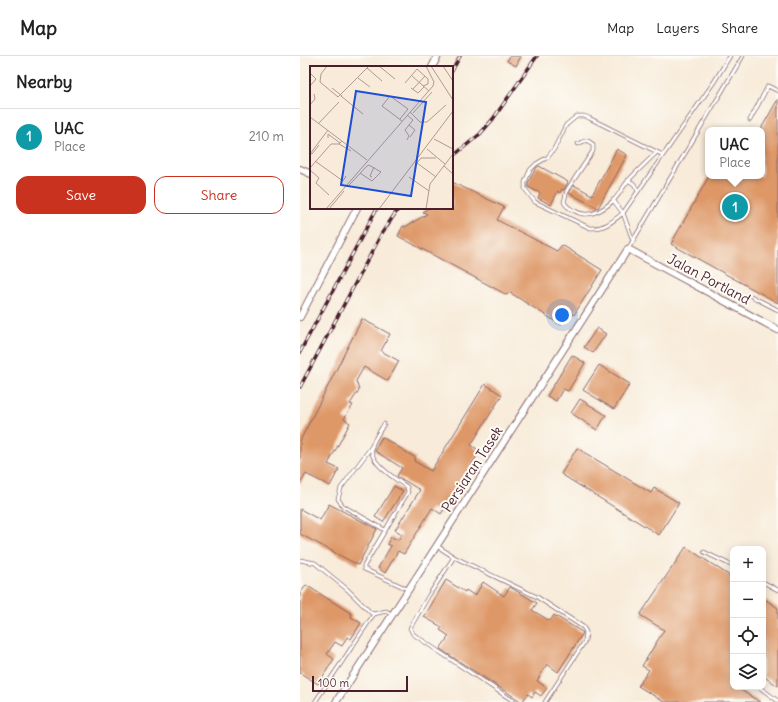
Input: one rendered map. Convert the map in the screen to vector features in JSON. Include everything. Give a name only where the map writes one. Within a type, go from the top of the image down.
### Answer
[{"type":"street","points":[[433,66],[438,56]]},
{"type":"street","points":[[300,169],[310,174]]},
{"type":"street","points":[[300,317],[356,209]]},
{"type":"street","name":"Jalan Portland","points":[[628,249],[778,330]]},
{"type":"street","name":"Persiaran Tasek","points":[[336,702],[628,249]]},
{"type":"lane","points":[[663,155],[584,116],[577,116],[566,125],[554,149],[548,157],[536,164],[530,170],[524,182],[525,189],[535,202],[590,228],[599,228],[610,224],[622,213],[638,191],[714,82],[730,56]]},
{"type":"lane","points":[[628,249],[743,56]]},
{"type":"lane","points":[[750,120],[768,86],[778,91]]},
{"type":"lane","points":[[578,144],[589,140],[593,145],[593,151],[567,190],[564,202],[570,208],[581,214],[598,212],[613,200],[628,180],[656,152]]},
{"type":"lane","points":[[628,180],[634,184],[638,191]]},
{"type":"lane","points":[[613,200],[622,213],[633,241]]},
{"type":"lane","points":[[578,223],[581,214]]},
{"type":"lane","points":[[749,295],[778,310]]},
{"type":"lane","points":[[384,424],[372,446],[341,488],[338,499],[343,506],[385,530]]},
{"type":"lane","points":[[372,446],[372,454],[380,466],[407,487],[408,492],[364,566],[364,569],[408,590]]},
{"type":"lane","points":[[437,546],[454,557],[537,598],[583,627],[586,632],[584,641],[545,702]]},
{"type":"lane","points":[[704,552],[730,565]]},
{"type":"lane","points":[[454,557],[429,595],[410,628],[413,634],[515,702]]},
{"type":"lane","points":[[300,560],[315,563],[348,590],[371,613],[386,612],[392,615]]},
{"type":"lane","points":[[766,584],[778,590]]},
{"type":"lane","points":[[315,702],[374,614]]},
{"type":"lane","points":[[763,690],[778,701]]},
{"type":"building","points":[[510,56],[521,56],[516,66],[507,61]]},
{"type":"building","points":[[778,99],[778,303],[671,244],[707,179],[765,179],[765,127],[762,127]]},
{"type":"building","points":[[617,149],[627,155],[598,208],[569,193],[574,185],[592,195]]},
{"type":"building","points":[[539,166],[568,182],[564,190],[562,189],[560,193],[558,191],[551,205],[538,198],[540,193],[528,187],[528,183],[536,168]]},
{"type":"building","points":[[453,182],[504,207],[497,220],[557,251],[562,245],[602,270],[574,315],[569,312],[561,325],[509,292],[507,295],[398,236],[403,226],[405,227],[427,214],[423,212],[427,209],[453,209]]},
{"type":"building","points":[[362,319],[390,334],[381,351],[399,361],[388,381],[364,367],[356,381],[359,390],[350,404],[353,405],[344,419],[350,423],[328,464],[339,469],[330,486],[306,474],[300,484],[300,441]]},
{"type":"building","points":[[597,328],[606,334],[593,353],[584,347]]},
{"type":"building","points":[[572,355],[585,363],[568,391],[563,389],[556,401],[547,396]]},
{"type":"building","points":[[599,365],[630,384],[614,409],[583,390]]},
{"type":"building","points":[[485,384],[502,395],[471,445],[480,451],[441,514],[432,508],[404,554],[398,551],[385,573],[378,568],[391,546],[387,544],[391,537],[398,540],[402,534],[395,530],[420,490],[397,476],[402,468],[375,451],[375,449],[382,437],[416,458],[414,461],[431,471]]},
{"type":"building","points":[[580,399],[606,415],[597,430],[571,413]]},
{"type":"building","points":[[577,448],[651,493],[654,488],[679,503],[659,535],[561,474]]},
{"type":"building","points":[[394,486],[403,491],[383,522],[375,517]]},
{"type":"building","points":[[329,504],[377,529],[358,565],[300,534],[300,509],[320,520]]},
{"type":"building","points":[[686,547],[730,576],[730,690],[741,690],[760,702],[664,702],[638,686],[649,670],[642,666],[664,630],[640,615]]},
{"type":"building","points":[[446,580],[465,592],[466,590],[475,596],[483,582],[504,596],[510,587],[537,603],[532,610],[550,621],[554,615],[583,633],[558,672],[547,664],[537,681],[547,688],[541,696],[535,692],[532,697],[528,694],[522,702],[440,649],[449,636],[440,630],[442,627],[424,617]]},
{"type":"building","points":[[306,585],[352,614],[351,617],[361,623],[351,639],[347,637],[342,646],[335,642],[327,654],[334,659],[318,684],[300,673],[300,594]]},
{"type":"building","points":[[766,600],[778,608],[778,686],[766,678]]},
{"type":"railway","points":[[453,69],[460,56]]},
{"type":"railway","points":[[453,156],[480,134],[493,119],[537,56]]},
{"type":"railway","points":[[300,352],[376,209]]},
{"type":"railway","points":[[300,387],[382,233],[398,209]]},
{"type":"place","name":"UAC","points":[[735,207]]}]
